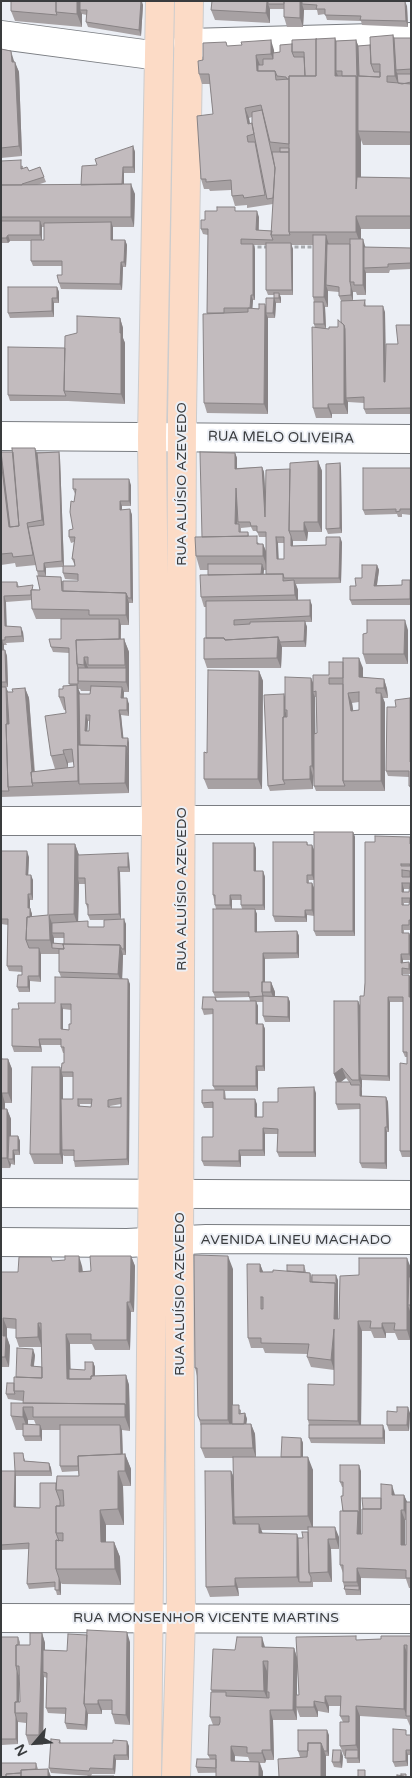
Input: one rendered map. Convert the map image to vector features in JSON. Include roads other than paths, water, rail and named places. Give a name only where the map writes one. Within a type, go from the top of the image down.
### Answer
[{"type":"main road","name":"RUA ALUÍSIO AZEVEDO","points":[[160,1],[152,437],[156,821],[167,1195],[180,1240],[180,1618],[176,1777]]},
{"type":"main road","name":"RUA ALUÍSIO AZEVEDO","points":[[148,1777],[152,1242],[167,1195],[182,820],[182,438],[189,1]]},
{"type":"street","points":[[1,35],[159,56]]},
{"type":"street","points":[[188,43],[411,37]]},
{"type":"street","name":"RUA MELO OLIVEIRA","points":[[1,436],[411,440]]},
{"type":"street","points":[[182,820],[411,820]]},
{"type":"street","points":[[1,821],[156,821]]},
{"type":"street","points":[[1,1194],[411,1195]]},
{"type":"street","name":"AVENIDA LINEU MACHADO","points":[[1,1242],[411,1240]]},
{"type":"street","name":"RUA MONSENHOR VICENTE MARTINS","points":[[1,1618],[411,1619]]}]
